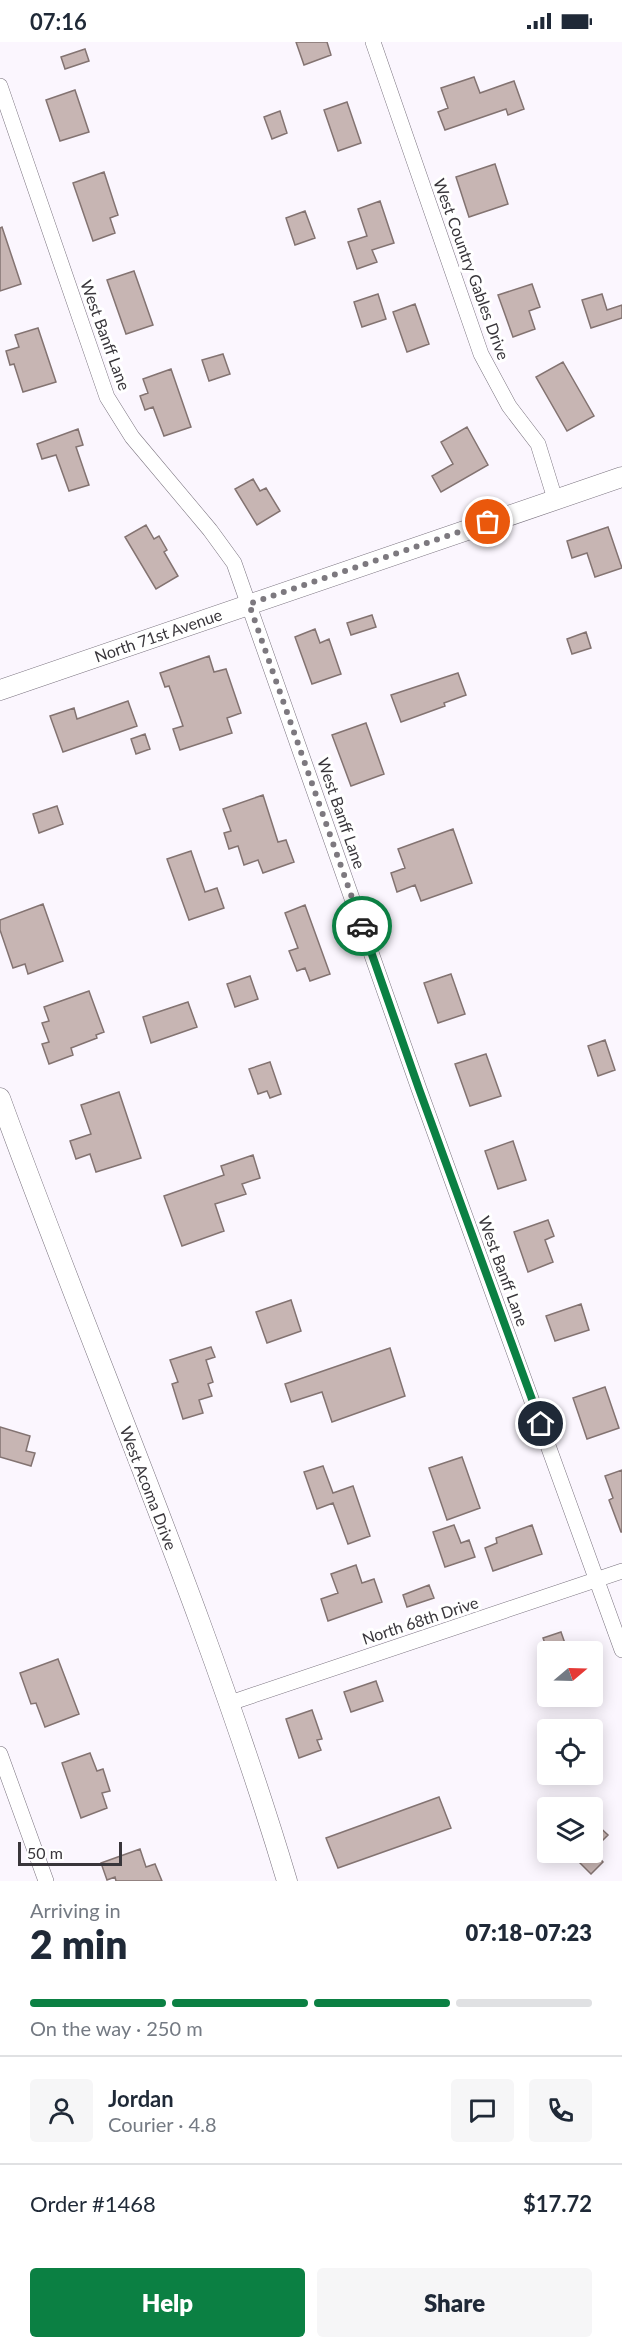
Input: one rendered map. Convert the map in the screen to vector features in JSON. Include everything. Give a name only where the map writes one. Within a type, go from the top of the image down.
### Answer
[{"type":"street","name":"West Country Gables Drive","points":[[373,42],[481,354],[509,406],[538,444],[555,500]]},
{"type":"street","name":"West Banff Lane","points":[[0,86],[107,397],[132,437],[210,530],[234,563],[419,1089],[622,1650]]},
{"type":"street","name":"North 71st Avenue","points":[[0,690],[622,477]]},
{"type":"street","name":"West Acoma Drive","points":[[0,1098],[60,1263],[170,1540],[230,1703],[286,1881]]},
{"type":"street","name":"North 68th Drive","points":[[230,1703],[622,1571]]},
{"type":"street","points":[[0,1754],[46,1881]]},
{"type":"building","points":[[296,42],[327,42],[331,55],[304,65]]},
{"type":"building","points":[[85,49],[89,61],[65,69],[61,57]]},
{"type":"building","points":[[474,77],[480,93],[514,81],[524,109],[508,115],[506,109],[445,130],[438,112],[448,108],[441,88]]},
{"type":"building","points":[[75,90],[89,132],[60,141],[46,100]]},
{"type":"building","points":[[347,102],[361,143],[338,151],[324,110]]},
{"type":"building","points":[[280,111],[287,133],[272,139],[264,117]]},
{"type":"building","points":[[495,164],[508,204],[469,217],[456,177]]},
{"type":"building","points":[[104,172],[118,215],[110,218],[115,233],[93,241],[73,183]]},
{"type":"building","points":[[380,201],[394,243],[372,250],[377,262],[357,269],[348,242],[367,236],[358,209]]},
{"type":"building","points":[[305,211],[315,238],[295,245],[286,218]]},
{"type":"building","points":[[2,227],[21,284],[0,291],[0,228]]},
{"type":"building","points":[[134,271],[153,325],[126,334],[107,280]]},
{"type":"building","points":[[532,284],[540,307],[529,311],[535,329],[513,337],[498,295]]},
{"type":"building","points":[[378,294],[386,319],[362,327],[354,302]]},
{"type":"building","points":[[602,294],[607,310],[622,305],[622,318],[591,328],[582,300]]},
{"type":"building","points":[[415,304],[429,344],[407,352],[393,312]]},
{"type":"building","points":[[38,328],[56,382],[23,392],[14,364],[10,365],[6,351],[19,347],[15,335]]},
{"type":"building","points":[[223,354],[230,374],[209,381],[202,360]]},
{"type":"building","points":[[563,362],[594,416],[567,431],[536,377]]},
{"type":"building","points":[[171,369],[191,427],[164,436],[153,407],[145,410],[140,396],[148,393],[143,379]]},
{"type":"building","points":[[467,427],[488,465],[441,492],[432,476],[453,464],[441,442]]},
{"type":"building","points":[[78,429],[83,445],[76,447],[89,485],[69,491],[56,455],[42,459],[37,444]]},
{"type":"building","points":[[253,479],[260,491],[266,488],[280,511],[257,525],[235,489]]},
{"type":"building","points":[[146,525],[154,539],[159,536],[167,550],[164,552],[178,576],[156,589],[125,537]]},
{"type":"building","points":[[608,527],[622,568],[595,577],[587,553],[572,558],[567,541]]},
{"type":"building","points":[[372,615],[376,627],[351,635],[347,623]]},
{"type":"building","points":[[315,629],[320,643],[329,639],[341,674],[312,684],[295,637]]},
{"type":"building","points":[[586,632],[591,648],[572,654],[567,639]]},
{"type":"building","points":[[209,656],[214,672],[226,669],[241,713],[227,718],[232,733],[180,750],[173,729],[183,726],[169,686],[165,687],[160,673]]},
{"type":"building","points":[[458,673],[466,695],[444,703],[445,706],[401,722],[391,695]]},
{"type":"building","points":[[128,701],[137,726],[63,752],[50,716],[74,708],[77,719]]},
{"type":"building","points":[[366,723],[384,774],[351,786],[332,735]]},
{"type":"building","points":[[145,734],[150,749],[136,754],[131,739]]},
{"type":"building","points":[[263,795],[278,842],[286,840],[294,862],[263,873],[258,860],[244,865],[238,846],[229,849],[224,833],[231,831],[223,809]]},
{"type":"building","points":[[57,806],[63,824],[39,833],[33,814]]},
{"type":"building","points":[[453,829],[472,883],[421,901],[415,885],[397,892],[391,873],[405,868],[398,849]]},
{"type":"building","points":[[191,851],[205,892],[217,888],[224,908],[189,920],[167,859]]},
{"type":"building","points":[[43,904],[63,961],[28,974],[25,964],[13,968],[0,930],[0,920]]},
{"type":"building","points":[[305,905],[330,974],[310,981],[305,968],[297,971],[289,951],[298,948],[285,913]]},
{"type":"building","points":[[451,974],[465,1014],[438,1023],[424,983]]},
{"type":"building","points":[[250,976],[258,999],[235,1007],[227,984]]},
{"type":"building","points":[[89,991],[104,1032],[96,1035],[97,1038],[71,1048],[73,1055],[49,1064],[42,1044],[49,1042],[42,1023],[49,1021],[44,1007]]},
{"type":"building","points":[[188,1002],[197,1027],[151,1043],[143,1017]]},
{"type":"building","points":[[605,1040],[615,1070],[598,1076],[588,1046]]},
{"type":"building","points":[[486,1054],[501,1096],[470,1106],[455,1064]]},
{"type":"building","points":[[270,1062],[281,1094],[270,1098],[267,1091],[258,1094],[249,1069]]},
{"type":"building","points":[[119,1092],[141,1158],[96,1172],[90,1154],[76,1159],[70,1141],[91,1134],[81,1105]]},
{"type":"building","points":[[513,1141],[526,1180],[498,1189],[485,1151]]},
{"type":"building","points":[[253,1155],[260,1178],[242,1184],[246,1194],[215,1204],[224,1231],[182,1246],[164,1196],[224,1175],[221,1166]]},
{"type":"building","points":[[548,1220],[554,1236],[545,1240],[553,1262],[528,1272],[514,1232]]},
{"type":"building","points":[[291,1300],[301,1331],[267,1343],[256,1312]]},
{"type":"building","points":[[581,1304],[589,1330],[555,1341],[546,1316]]},
{"type":"building","points":[[211,1347],[215,1357],[206,1360],[213,1382],[208,1384],[212,1396],[199,1400],[203,1413],[183,1419],[172,1384],[178,1382],[170,1360]]},
{"type":"building","points":[[390,1348],[405,1396],[332,1422],[322,1392],[291,1402],[285,1384]]},
{"type":"building","points":[[605,1387],[619,1428],[587,1439],[573,1398]]},
{"type":"building","points":[[0,1427],[30,1436],[26,1451],[35,1453],[31,1466],[0,1457]]},
{"type":"building","points":[[462,1457],[480,1508],[447,1520],[429,1468]]},
{"type":"building","points":[[323,1466],[333,1493],[353,1486],[370,1536],[348,1544],[333,1503],[317,1509],[304,1472]]},
{"type":"building","points":[[622,1470],[621,1532],[609,1500],[613,1498],[605,1476]]},
{"type":"building","points":[[454,1525],[461,1543],[469,1540],[475,1557],[445,1567],[433,1532]]},
{"type":"building","points":[[532,1525],[542,1554],[493,1571],[485,1548],[497,1543],[496,1538]]},
{"type":"building","points":[[356,1565],[362,1583],[374,1579],[382,1602],[328,1621],[321,1599],[338,1593],[331,1574]]},
{"type":"building","points":[[429,1585],[434,1598],[407,1607],[403,1595]]},
{"type":"building","points":[[561,1632],[564,1641],[544,1641],[543,1638]]},
{"type":"building","points":[[58,1659],[79,1714],[45,1727],[36,1703],[31,1704],[20,1673]]},
{"type":"building","points":[[376,1681],[383,1701],[351,1712],[344,1692]]},
{"type":"building","points":[[312,1710],[322,1739],[317,1740],[321,1750],[299,1758],[286,1719]]},
{"type":"building","points":[[90,1753],[97,1771],[103,1769],[110,1791],[102,1793],[107,1808],[81,1818],[62,1763]]},
{"type":"building","points":[[439,1797],[451,1828],[338,1868],[326,1838]]},
{"type":"building","points":[[603,1830],[608,1835],[603,1840]]},
{"type":"building","points":[[140,1849],[146,1867],[155,1864],[162,1881],[116,1881],[115,1877],[107,1880],[101,1863]]},
{"type":"building","points":[[580,1863],[602,1863],[591,1874]]},
{"type":"way so far","points":[[362,926],[249,604],[488,522]]},
{"type":"route","points":[[362,926],[541,1424]]}]
